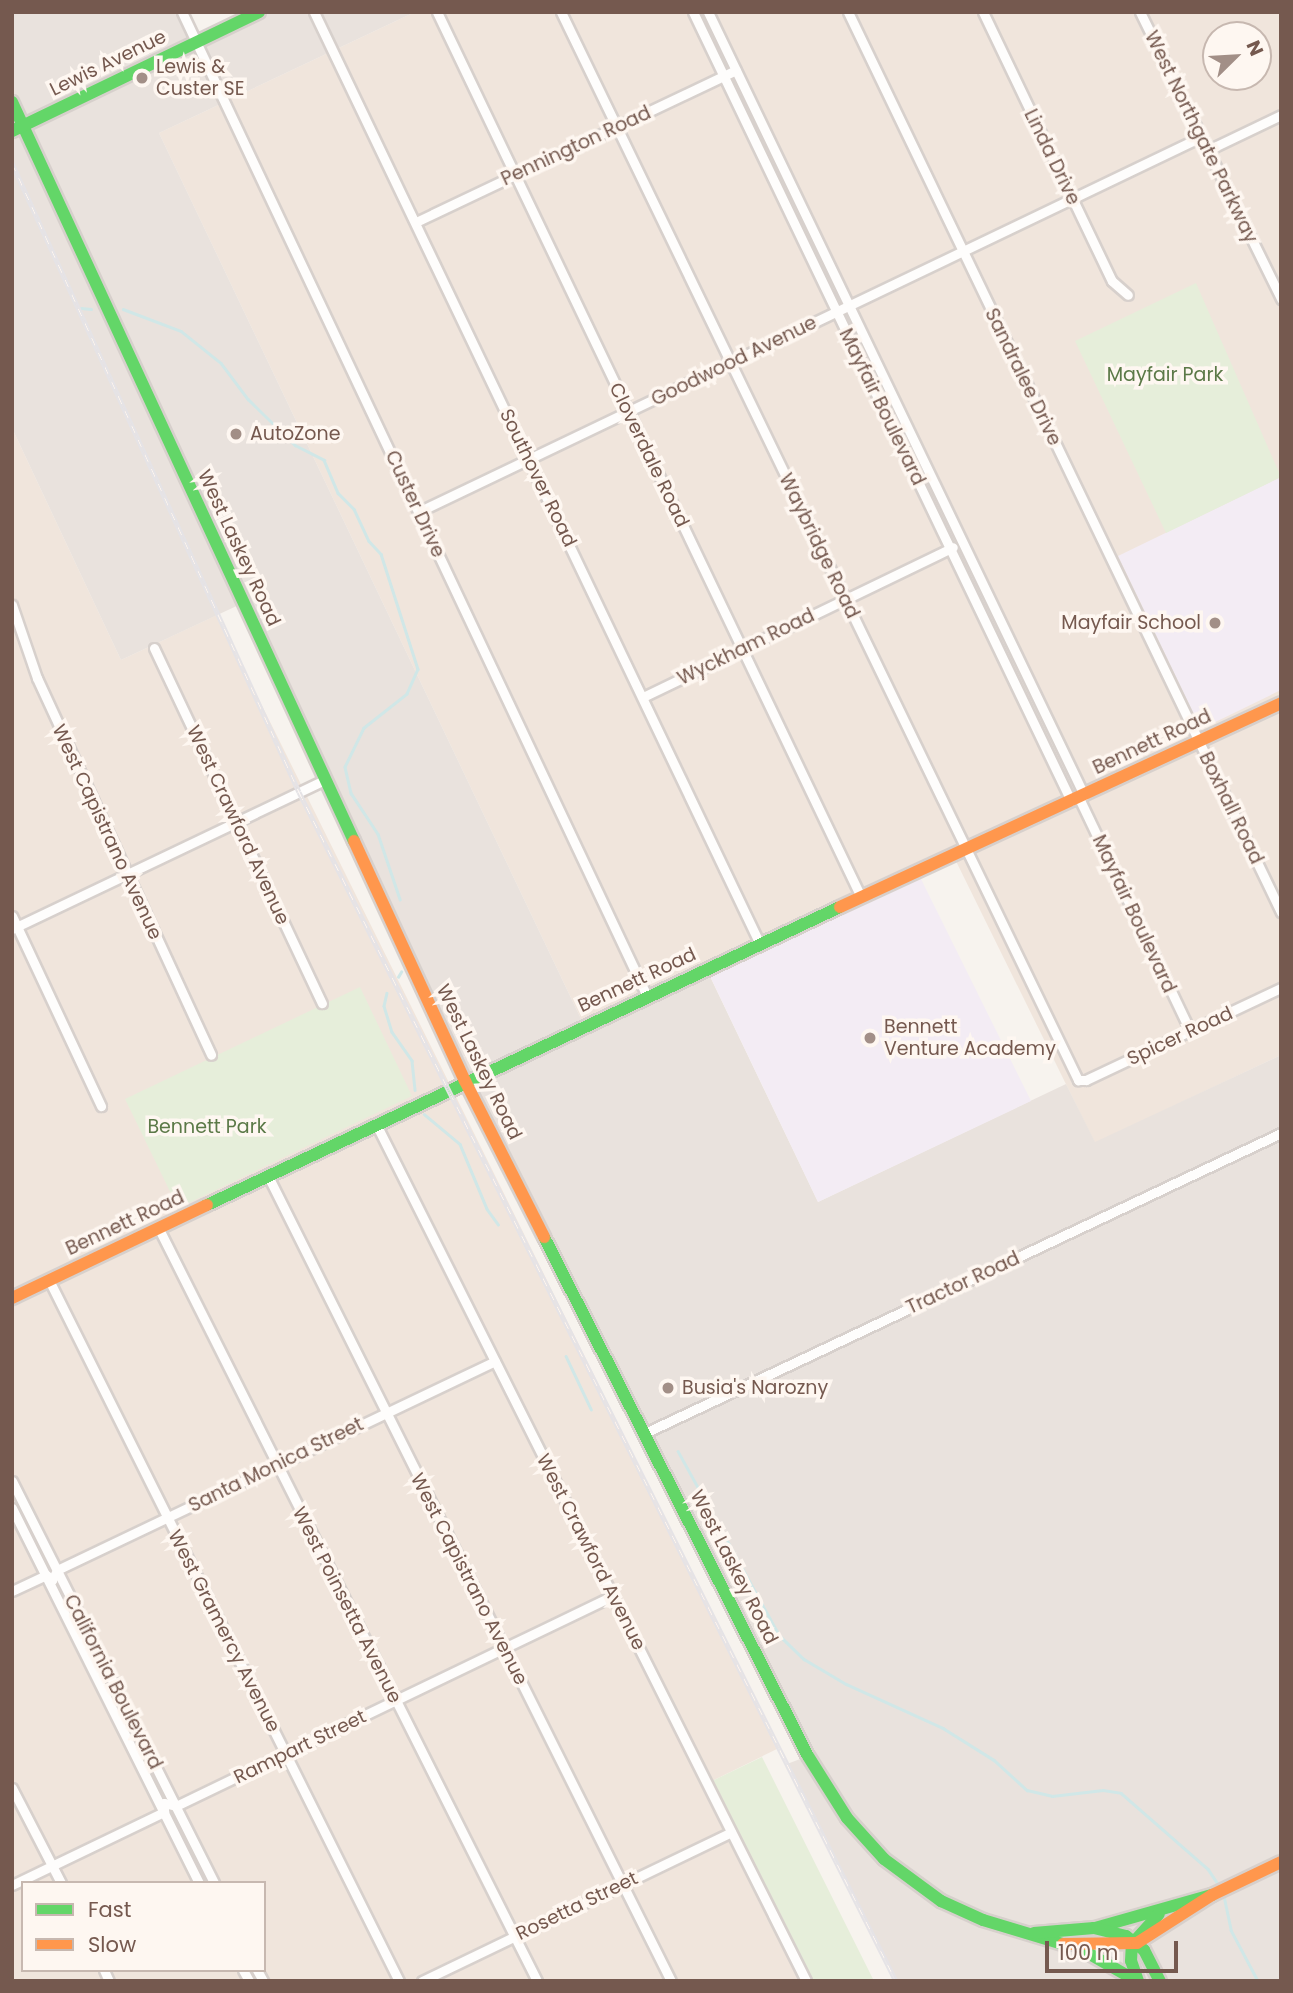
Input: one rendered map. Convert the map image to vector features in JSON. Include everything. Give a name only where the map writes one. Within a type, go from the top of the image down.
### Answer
[{"type":"main road","name":"Lewis Avenue","points":[[18,128],[259,12]]},
{"type":"main road","name":"West Laskey Road","points":[[12,102],[18,128],[465,1081],[808,1756],[863,1840],[941,1901],[983,1920],[1100,1956],[1137,1981]]},
{"type":"main road","name":"Bennett Road","points":[[12,1298],[465,1081],[1281,703]]},
{"type":"main road","points":[[1135,1942],[1212,1895],[1281,1862]]},
{"type":"main road","points":[[1094,1928],[1212,1895]]},
{"type":"main road","points":[[1137,1981],[1131,1961],[1135,1942],[1146,1924],[1172,1906]]},
{"type":"main road","name":"West Laskey Road","points":[[1034,1934],[1094,1928],[1135,1942]]},
{"type":"main road","name":"West Laskey Road","points":[[1068,1945],[1135,1942]]},
{"type":"main road","points":[[1135,1942],[1160,1981]]},
{"type":"street","name":"Custer Drive","points":[[182,12],[648,996]]},
{"type":"street","name":"Southover Road","points":[[314,12],[760,944]]},
{"type":"street","name":"Cloverdale Road","points":[[437,12],[861,897]]},
{"type":"street","name":"Waybridge Road","points":[[561,12],[964,850],[1078,1080]]},
{"type":"street","name":"Mayfair Boulevard","points":[[693,12],[951,548],[1078,798],[1190,1031]]},
{"type":"street","name":"Mayfair Boulevard","points":[[708,12],[963,542],[1078,798]]},
{"type":"street","name":"Sandralee Drive","points":[[848,12],[1198,741]]},
{"type":"street","name":"Linda Drive","points":[[983,12],[1112,281],[1128,295]]},
{"type":"street","name":"West Northgate Parkway","points":[[1140,12],[1281,299]]},
{"type":"street","name":"Pennington Road","points":[[416,222],[736,70]]},
{"type":"street","points":[[1208,150],[1281,115]]},
{"type":"street","name":"Goodwood Avenue","points":[[418,512],[1201,137]]},
{"type":"street","name":"Wyckham Road","points":[[643,697],[963,542]]},
{"type":"street","name":"West Capistrano Avenue","points":[[12,605],[37,678],[211,1055]]},
{"type":"street","name":"West Crawford Avenue","points":[[154,648],[321,1003]]},
{"type":"street","name":"Boxhall Road","points":[[1198,741],[1281,912]]},
{"type":"street","points":[[15,928],[325,780]]},
{"type":"street","points":[[12,916],[15,928],[101,1106]]},
{"type":"street","name":"Spicer Road","points":[[1078,1080],[1086,1080],[1281,988]]},
{"type":"street","name":"West Crawford Avenue","points":[[376,1124],[806,1981]]},
{"type":"street","name":"Tractor Road","points":[[645,1433],[1281,1133]]},
{"type":"street","name":"West Capistrano Avenue","points":[[268,1176],[671,1981]]},
{"type":"street","name":"West Poinsetta Avenue","points":[[159,1229],[537,1981]]},
{"type":"street","name":"West Gramercy Avenue","points":[[49,1280],[399,1981]]},
{"type":"street","name":"Santa Monica Street","points":[[12,1591],[46,1576],[52,1580],[57,1570],[495,1361]]},
{"type":"street","name":"California Boulevard","points":[[12,1481],[213,1881]]},
{"type":"street","name":"California Boulevard","points":[[12,1508],[198,1881]]},
{"type":"street","name":"Rampart Street","points":[[12,1885],[164,1812],[172,1817],[176,1806],[613,1596]]},
{"type":"street","points":[[104,1693],[115,1688]]},
{"type":"street","points":[[12,1788],[60,1881]]},
{"type":"street","name":"Rosetta Street","points":[[422,1981],[732,1832]]},
{"type":"shaded area","points":[[12,12],[182,12],[199,41],[259,12],[415,12],[159,133],[582,1021],[704,964],[818,1202],[1066,1084],[1095,1142],[1281,1055],[1281,1981],[896,1981],[787,1764],[808,1756],[465,1081],[243,603],[121,660],[12,428],[12,131],[23,126],[12,102]]},
{"type":"shaded area","points":[[415,12],[1281,12],[1281,1055],[1095,1143],[950,849],[582,1021],[159,133]]},
{"type":"shaded area","points":[[12,428],[121,660],[217,615],[779,1748],[712,1781],[813,1981],[12,1981]]},
{"type":"shaded area","name":"Mayfair School","points":[[1281,477],[1281,690],[1201,729],[1118,556]]},
{"type":"shaded area","name":"Bennett Venture Academy","points":[[920,877],[1031,1101],[818,1202],[710,976]]},
{"type":"green space","name":"Mayfair Park","points":[[1196,283],[1281,477],[1166,533],[1075,341]]},
{"type":"green space","name":"Bennett Park","points":[[360,987],[412,1096],[178,1208],[125,1099]]},
{"type":"green space","points":[[762,1757],[874,1981],[813,1981],[712,1781]]},
{"type":"waterway","points":[[81,308],[91,309]]},
{"type":"waterway","points":[[123,309],[181,331],[221,363],[248,399],[295,445],[324,460],[338,493],[354,509],[369,541],[381,554],[418,669],[407,694],[364,728],[345,767],[351,793],[378,834],[400,899]]},
{"type":"waterway","points":[[398,977],[401,972]]},
{"type":"waterway","points":[[387,993],[384,1006],[392,1032],[412,1061],[415,1090]]},
{"type":"waterway","points":[[424,1114],[460,1144],[487,1209],[498,1224]]},
{"type":"waterway","points":[[566,1356],[591,1409]]},
{"type":"waterway","points":[[678,1451],[779,1635],[804,1659],[846,1684],[943,1728],[994,1760],[1027,1790],[1052,1796],[1103,1790],[1121,1793],[1208,1869],[1220,1887]]},
{"type":"waterway","points":[[1224,1896],[1231,1930],[1258,1981]]},
{"type":"railway","points":[[12,163],[299,792],[896,1981]]},
{"type":"traffic: fast","points":[[12,131],[259,12]]},
{"type":"traffic: fast","points":[[12,102],[354,841]]},
{"type":"traffic: fast","points":[[207,1205],[840,907]]},
{"type":"traffic: fast","points":[[544,1237],[808,1756],[847,1818],[884,1859],[941,1901],[983,1920],[1063,1944]]},
{"type":"traffic: fast","points":[[1095,1928],[1212,1895]]},
{"type":"traffic: fast","points":[[1138,1981],[1131,1961],[1132,1944],[1159,1914]]},
{"type":"traffic: fast","points":[[1034,1933],[1094,1928],[1126,1936],[1144,1950],[1160,1981]]},
{"type":"traffic: fast","points":[[1081,1949],[1135,1980]]},
{"type":"traffic: slow","points":[[840,907],[1281,703]]},
{"type":"traffic: slow","points":[[354,841],[465,1081],[544,1237]]},
{"type":"traffic: slow","points":[[12,1298],[207,1205]]},
{"type":"traffic: slow","points":[[1063,1944],[1137,1943],[1212,1895],[1281,1862]]},
{"type":"place","name":"Lewis & Custer SE","points":[[142,78]]},
{"type":"place","name":"AutoZone","points":[[236,434]]},
{"type":"place","name":"Mayfair School","points":[[1215,623]]},
{"type":"place","name":"Bennett Venture Academy","points":[[870,1038]]},
{"type":"place","name":"Busia's Narozny","points":[[668,1388]]}]
